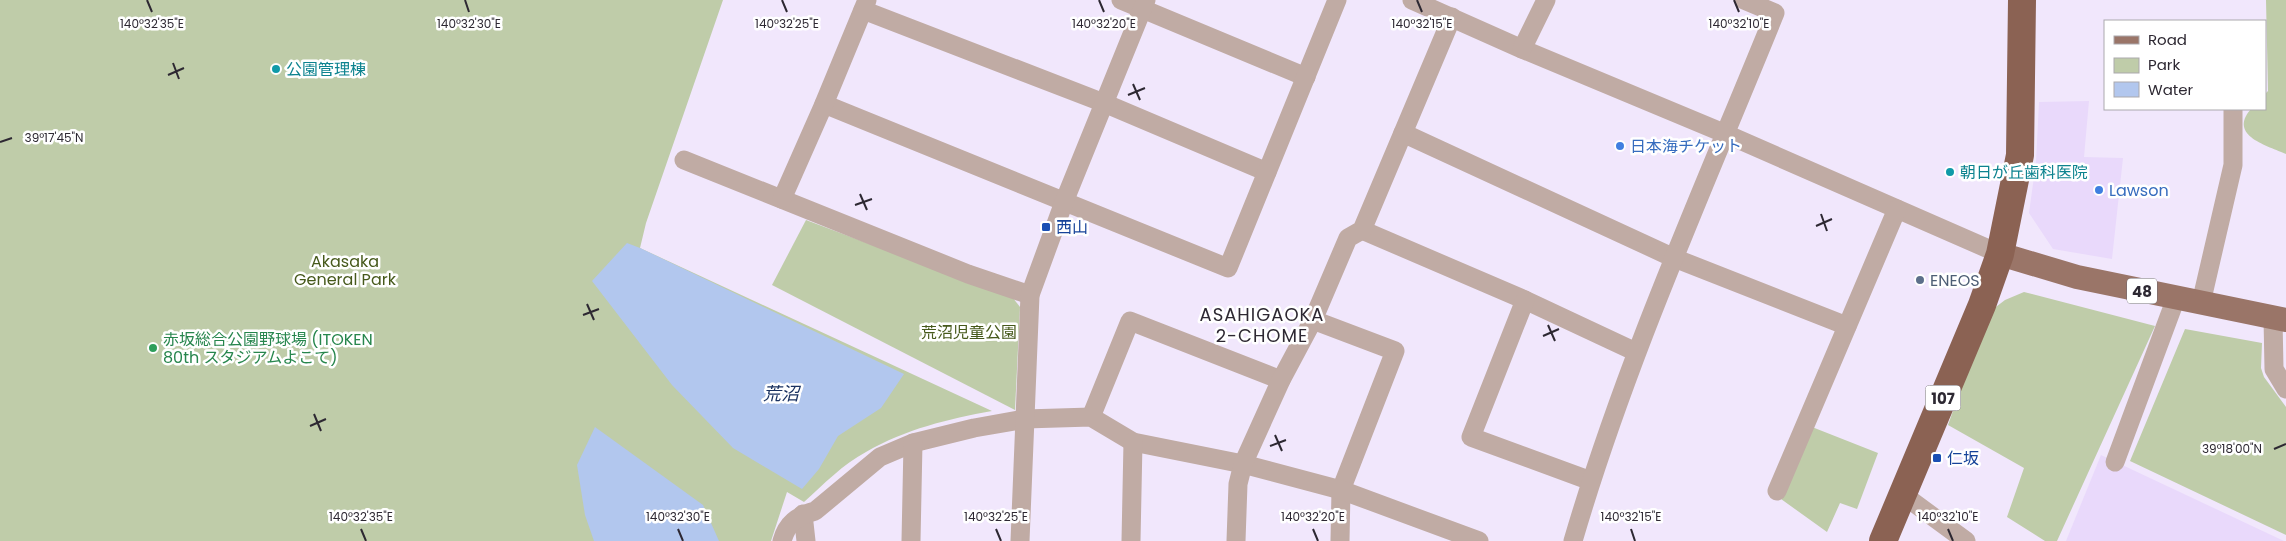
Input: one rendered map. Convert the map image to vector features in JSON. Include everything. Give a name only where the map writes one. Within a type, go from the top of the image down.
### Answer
[{"type":"highway","name":"107","points":[[1883,541],[1982,305],[2000,254],[2020,155],[2022,0]]},
{"type":"main road","name":"48","points":[[2000,254],[2077,277],[2280,319]]},
{"type":"street","points":[[1121,0],[1144,4],[1306,77]]},
{"type":"street","points":[[824,104],[1228,268],[1337,0]]},
{"type":"street","points":[[1412,0],[1432,4],[1452,17],[1522,49],[1726,134],[2000,254]]},
{"type":"street","points":[[1522,49],[1546,0]]},
{"type":"street","points":[[1573,541],[1590,481],[1636,352],[1775,13],[1744,0]]},
{"type":"street","points":[[1020,541],[1030,295],[1064,202],[1144,4]]},
{"type":"street","points":[[782,199],[824,104],[864,5],[1267,172]]},
{"type":"street","points":[[1236,541],[1238,484],[1243,464],[1281,380],[1313,320],[1348,238],[1362,230],[1452,17]]},
{"type":"street","points":[[2201,303],[2232,173],[2233,110]]},
{"type":"street","points":[[1403,133],[1674,258],[1847,326]]},
{"type":"street","points":[[684,160],[968,274],[1030,295]]},
{"type":"street","points":[[1777,491],[1897,209]]},
{"type":"street","points":[[1362,230],[1525,300],[1636,352]]},
{"type":"street","points":[[2115,462],[2176,298]]},
{"type":"street","points":[[1525,300],[1471,437],[1590,481]]},
{"type":"street","points":[[2280,319],[2274,369],[2286,389]]},
{"type":"street","points":[[1313,320],[1395,351],[1341,490],[1340,541]]},
{"type":"street","points":[[1091,417],[1130,321],[1281,380]]},
{"type":"street","points":[[782,541],[786,528],[803,514],[815,511],[880,457],[913,443],[974,428],[1025,419],[1091,417],[1133,442],[1243,464],[1341,490],[1478,541]]},
{"type":"street","points":[[1131,541],[1133,442]]},
{"type":"street","points":[[911,541],[913,443]]},
{"type":"street","points":[[1902,494],[1966,541]]},
{"type":"street","points":[[803,514],[806,541]]},
{"type":"shaded area","points":[[2089,101],[2084,157],[2123,158],[2112,259],[2053,249],[2029,213],[2036,162],[2039,102]]},
{"type":"shaded area","points":[[2101,455],[2284,541],[2066,541]]},
{"type":"green space","name":"Akasaka General Park","points":[[0,0],[723,0],[646,223],[640,248],[992,411],[927,426],[881,444],[849,462],[804,502],[787,492],[771,541],[0,541]]},
{"type":"green space","points":[[2266,0],[2286,0],[2286,154],[2253,139],[2247,133],[2244,126],[2245,118],[2250,110],[2266,110],[2266,93],[2268,91]]},
{"type":"green space","name":"荒沼児童公園","points":[[806,220],[1013,298],[1020,307],[1015,410],[772,285]]},
{"type":"green space","points":[[2024,292],[2155,326],[2057,541],[2045,541],[2007,517],[2024,468],[1948,425],[1988,313],[2005,300]]},
{"type":"green space","points":[[2185,329],[2262,343],[2261,368],[2264,377],[2286,407],[2286,535],[2130,461]]},
{"type":"green space","points":[[1812,427],[1878,453],[1857,509],[1840,503],[1827,532],[1781,499]]},
{"type":"water","name":"荒沼","points":[[627,243],[904,374],[881,408],[838,436],[819,469],[802,489],[733,448],[672,385],[592,281]]},
{"type":"water","points":[[595,427],[703,505],[719,541],[594,541],[585,515],[577,465]]},
{"type":"place","name":"公園管理棟","points":[[276,69]]},
{"type":"place","name":"日本海チケット","points":[[1620,146]]},
{"type":"place","name":"朝日が丘歯科医院","points":[[1950,172]]},
{"type":"place","name":"Lawson","points":[[2099,190]]},
{"type":"place","name":"西山","points":[[1046,227]]},
{"type":"place","name":"ENEOS","points":[[1920,280]]},
{"type":"place","name":"赤坂総合公園野球場 (ITOKEN 80th スタジアムよこて)","points":[[153,348]]},
{"type":"place","name":"仁坂","points":[[1937,458]]},
{"type":"district","name":"ASAHIGAOKA 2-CHOME","points":[[1262,324]]}]
